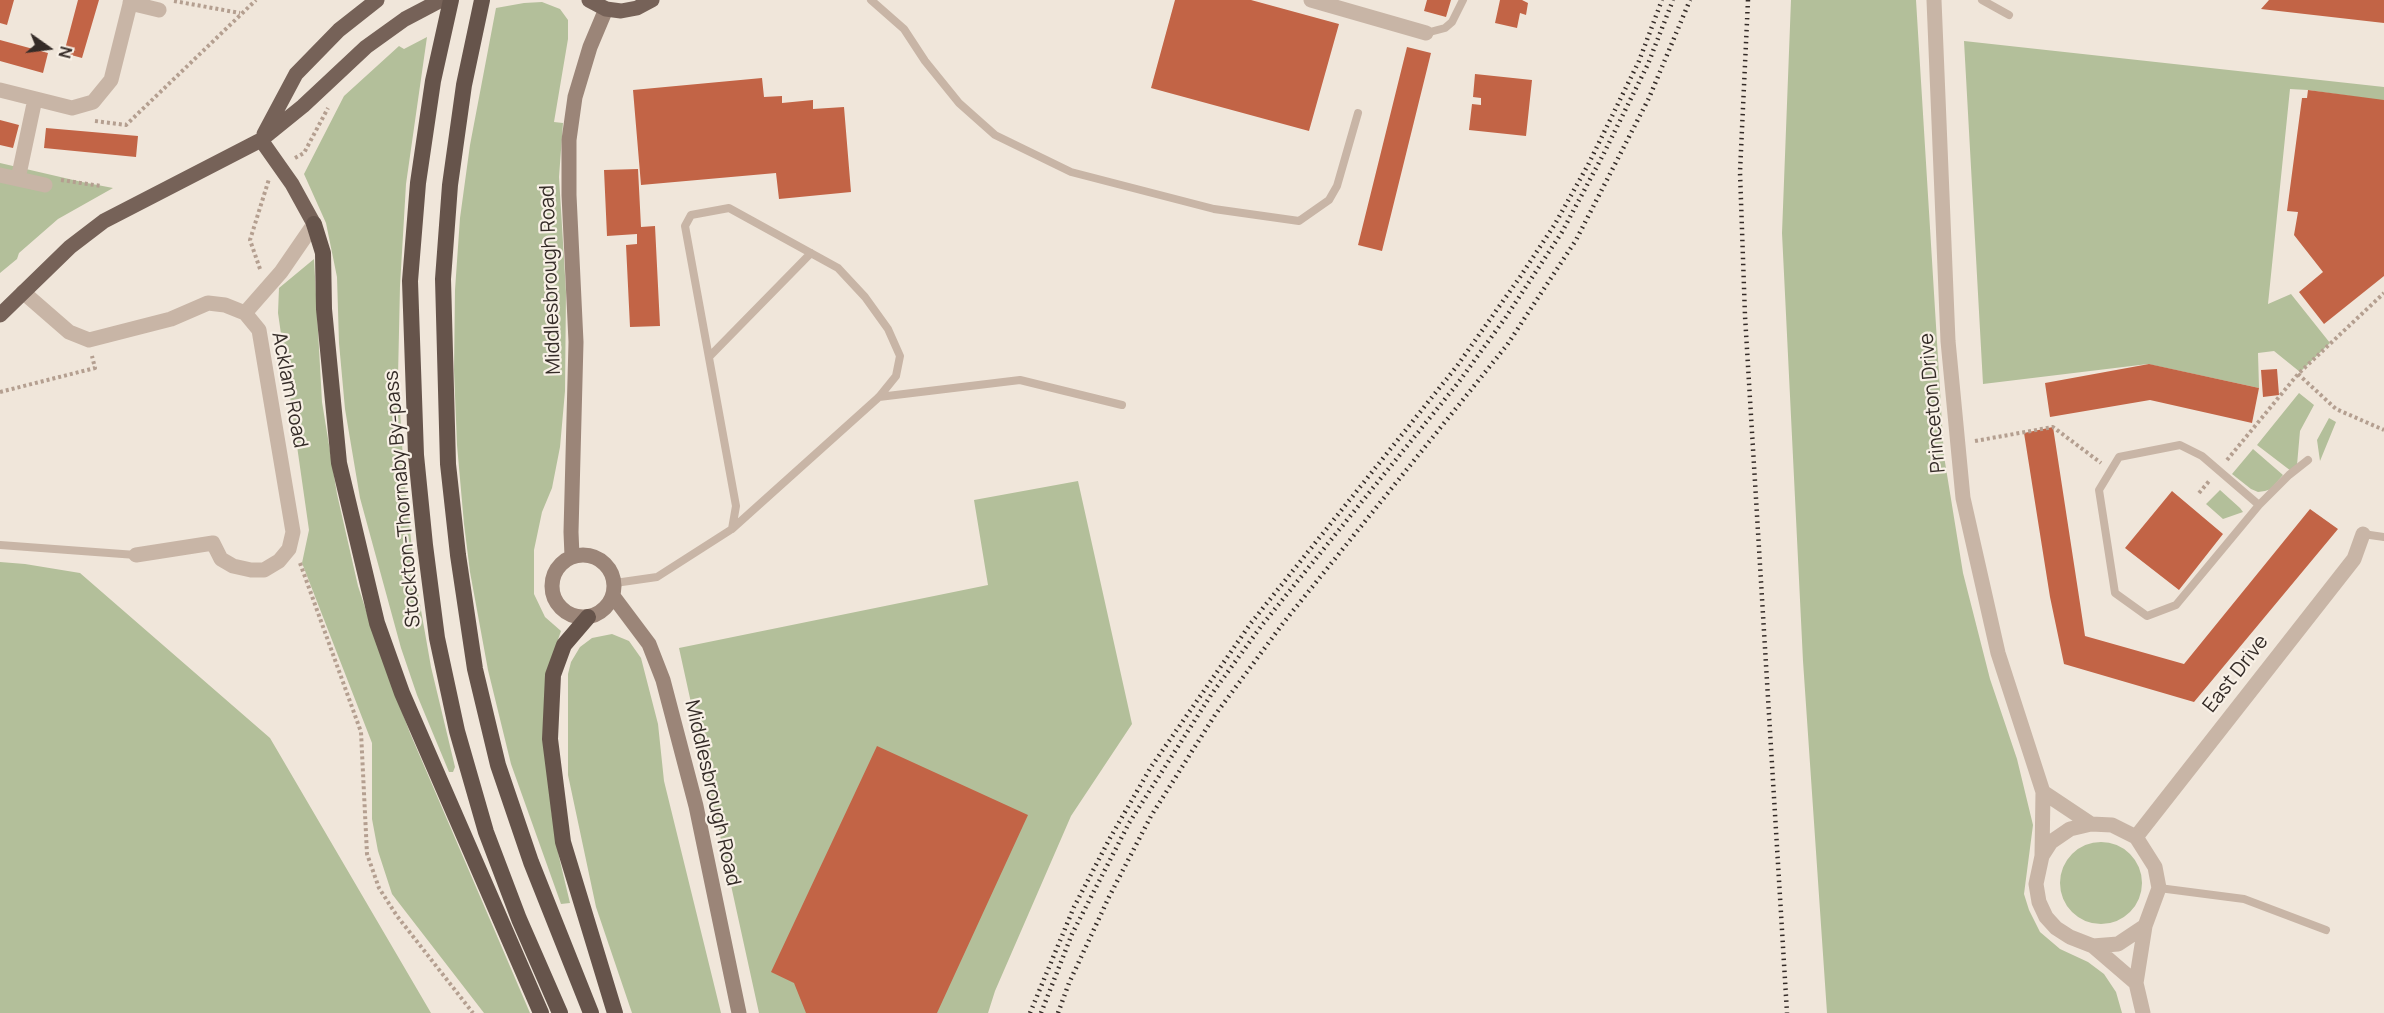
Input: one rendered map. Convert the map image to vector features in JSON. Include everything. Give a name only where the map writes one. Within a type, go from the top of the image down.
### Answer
[{"type":"highway","name":"Stockton-Thornaby By-pass","points":[[451,0],[432,81],[418,183],[410,281],[416,443],[425,545],[437,638],[457,731],[486,832],[519,919],[560,1013]]},
{"type":"highway","points":[[482,0],[464,85],[450,184],[442,279],[443,357],[450,486],[475,669],[498,765],[531,862],[591,1013]]},
{"type":"highway","points":[[314,224],[323,253],[324,309],[339,463],[377,623],[402,693],[541,1013]]},
{"type":"highway","points":[[588,617],[564,645],[553,675],[550,700],[550,739],[563,842],[615,1013]]},
{"type":"main road","points":[[261,140],[296,74],[339,30],[377,0]]},
{"type":"main road","points":[[0,315],[70,247],[104,221],[261,140],[303,106],[366,47],[405,19],[441,0]]},
{"type":"main road","points":[[589,0],[606,9],[621,11],[637,8],[652,0]]},
{"type":"main road","name":"Middlesbrough Road","points":[[606,9],[590,48],[575,97],[569,140],[569,195],[576,342],[571,532],[573,556],[582,554],[600,559],[608,566],[614,590],[649,645],[663,680],[696,806],[740,1013]]},
{"type":"main road","points":[[261,140],[292,184],[314,224]]},
{"type":"main road","points":[[573,556],[556,569],[552,578],[554,598],[568,614],[588,617],[603,610],[614,590]]},
{"type":"street","points":[[1311,0],[1426,33]]},
{"type":"street","name":"Princeton Drive","points":[[1934,0],[1948,341],[1963,498],[1998,652],[2043,792],[2042,856]]},
{"type":"street","points":[[0,90],[72,108],[93,102],[111,80],[131,1],[164,5]]},
{"type":"street","points":[[18,179],[35,99]]},
{"type":"street","points":[[0,175],[45,185]]},
{"type":"street","points":[[23,292],[69,332],[89,340],[171,319],[208,303],[225,305],[245,313],[281,272],[314,224]]},
{"type":"street","name":"Acklam Road","points":[[136,555],[213,543],[221,558],[233,566],[264,570],[279,561],[289,549],[293,532],[263,348],[259,330],[245,313]]},
{"type":"street","name":"East Drive","points":[[2136,837],[2354,559],[2364,534]]},
{"type":"street","points":[[2043,792],[2091,824]]},
{"type":"street","points":[[2136,983],[2093,946],[2063,932],[2046,917],[2039,902],[2036,884],[2042,856],[2051,842],[2070,829],[2091,824],[2112,825],[2136,837],[2156,867],[2159,888],[2145,926],[2136,983],[2143,1013]]},
{"type":"street","points":[[2093,946],[2118,944],[2145,926]]},
{"type":"lane","points":[[871,0],[904,29],[925,61],[959,103],[995,135],[1071,172],[1214,209],[1299,221],[1329,201],[1337,186],[1358,113]]},
{"type":"lane","points":[[1426,33],[1445,28],[1452,22],[1463,0]]},
{"type":"lane","points":[[1982,0],[2009,15]]},
{"type":"lane","points":[[614,590],[657,577],[732,529],[879,397],[896,376],[900,356],[888,329],[865,297],[838,268],[729,208],[691,215],[686,226],[736,506],[732,529]]},
{"type":"lane","points":[[709,357],[811,253]]},
{"type":"lane","points":[[879,397],[1020,380],[1122,405]]},
{"type":"lane","points":[[2259,505],[2202,456],[2180,445],[2120,457],[2099,490],[2115,594],[2147,616],[2176,605],[2259,505],[2289,475],[2308,460]]},
{"type":"lane","points":[[2364,534],[2384,537]]},
{"type":"lane","points":[[0,545],[136,555]]},
{"type":"lane","points":[[2159,888],[2244,899],[2326,930]]},
{"type":"path","points":[[72,108],[80,118],[126,125],[256,0]]},
{"type":"path","points":[[164,5],[241,13]]},
{"type":"path","points":[[267,287],[250,240],[268,180],[279,166]]},
{"type":"path","points":[[45,185],[46,177],[101,186]]},
{"type":"path","points":[[2199,493],[2298,374],[2384,293]]},
{"type":"path","points":[[0,392],[95,368],[89,340]]},
{"type":"path","points":[[2298,374],[2336,409],[2384,430]]},
{"type":"path","points":[[1958,444],[2053,427],[2111,470]]},
{"type":"path","points":[[299,562],[361,732],[367,854],[379,888],[397,915],[473,1013]]},
{"type":"green space","points":[[1791,0],[1916,0],[1944,456],[1963,573],[1990,679],[2017,759],[2033,825],[2024,894],[2040,932],[2060,949],[2088,962],[2104,974],[2116,992],[2122,1013],[1827,1013],[1803,661],[1782,233]]},
{"type":"green space","points":[[542,2],[560,9],[568,20],[568,39],[554,122],[563,123],[559,177],[566,292],[565,391],[560,447],[552,488],[542,512],[534,550],[534,594],[545,617],[561,631],[549,666],[551,809],[570,903],[561,904],[511,764],[488,670],[470,572],[464,524],[457,445],[454,370],[455,290],[460,218],[470,145],[496,8]]},
{"type":"green space","points":[[427,37],[406,184],[398,377],[404,476],[415,576],[431,667],[455,767],[453,772],[449,772],[417,695],[401,648],[360,498],[345,409],[339,343],[337,277],[326,223],[304,174],[344,96],[399,46],[404,49]]},
{"type":"green space","points":[[1964,41],[2384,87],[2384,101],[2290,89],[2268,304],[2291,294],[2330,343],[2300,372],[2274,351],[2258,353],[2259,388],[2148,364],[1983,384]]},
{"type":"green space","points":[[0,163],[113,188],[58,219],[0,273]]},
{"type":"green space","points":[[314,259],[322,402],[337,494],[358,586],[410,733],[530,1013],[484,1013],[392,894],[378,851],[372,819],[372,743],[302,563],[309,530],[278,313],[279,288]]},
{"type":"green space","points":[[2299,393],[2314,405],[2300,431],[2297,465],[2291,471],[2257,445]]},
{"type":"green space","points":[[2329,418],[2336,422],[2320,461],[2317,440]]},
{"type":"green space","points":[[2253,449],[2283,475],[2271,489],[2258,492],[2232,474]]},
{"type":"green space","points":[[1078,481],[1132,724],[1071,816],[995,991],[988,1013],[759,1013],[679,648],[988,585],[974,500]]},
{"type":"green space","points":[[2220,490],[2243,512],[2223,519],[2206,504]]},
{"type":"green space","points":[[0,562],[80,573],[270,738],[431,1013],[0,1013]]},
{"type":"green space","points":[[612,634],[629,641],[641,658],[658,724],[664,781],[721,1013],[632,1013],[596,907],[568,775],[568,674],[571,662],[580,647],[592,638]]},
{"type":"green space","points":[[2093,842],[2109,842],[2124,849],[2135,860],[2142,875],[2139,899],[2130,912],[2109,924],[2093,924],[2078,917],[2067,906],[2060,891],[2060,875],[2067,860],[2078,849]]},
{"type":"building","points":[[0,0],[14,0],[7,25],[0,23]]},
{"type":"building","points":[[78,0],[99,0],[82,58],[64,53]]},
{"type":"building","points":[[1175,0],[1251,0],[1339,24],[1309,131],[1151,88]]},
{"type":"building","points":[[1427,0],[1451,0],[1446,17],[1424,11]]},
{"type":"building","points":[[1500,0],[1522,0],[1528,3],[1526,15],[1520,13],[1517,28],[1495,23]]},
{"type":"building","points":[[2269,0],[2384,0],[2384,23],[2261,9]]},
{"type":"building","points":[[0,40],[48,53],[43,73],[0,61]]},
{"type":"building","points":[[1407,47],[1431,53],[1382,251],[1358,245]]},
{"type":"building","points":[[1475,74],[1532,80],[1526,136],[1469,130],[1472,104],[1481,105],[1481,98],[1473,97]]},
{"type":"building","points":[[762,78],[764,97],[782,96],[782,103],[813,100],[813,109],[844,107],[851,192],[779,199],[776,173],[641,185],[633,90]]},
{"type":"building","points":[[2308,90],[2384,100],[2384,276],[2324,324],[2299,292],[2323,272],[2294,235],[2298,212],[2287,211],[2302,98],[2307,98]]},
{"type":"building","points":[[0,120],[19,125],[13,148],[0,145]]},
{"type":"building","points":[[46,128],[138,136],[136,157],[44,148]]},
{"type":"building","points":[[638,169],[641,227],[655,226],[660,326],[630,327],[626,245],[637,244],[637,234],[607,236],[604,170]]},
{"type":"building","points":[[2149,364],[2259,388],[2252,423],[2150,400],[2050,417],[2045,383]]},
{"type":"building","points":[[2277,369],[2279,395],[2263,397],[2261,370]]},
{"type":"building","points":[[2053,427],[2085,636],[2184,664],[2310,509],[2338,529],[2194,702],[2064,664],[2050,597],[2024,433]]},
{"type":"building","points":[[2172,491],[2223,534],[2179,590],[2125,548]]},
{"type":"building","points":[[877,746],[1028,815],[937,1013],[806,1013],[794,983],[771,972]]},
{"type":"railway","points":[[1030,1013],[1074,907],[1151,767],[1251,623],[1457,366],[1555,224],[1588,165],[1639,61],[1662,0]]},
{"type":"railway","points":[[1041,1013],[1072,934],[1129,823],[1211,695],[1262,625],[1458,383],[1506,317],[1562,232],[1648,64],[1673,0]]},
{"type":"railway","points":[[1058,1013],[1069,983],[1109,897],[1151,816],[1215,715],[1284,622],[1507,345],[1576,240],[1649,98],[1690,0]]},
{"type":"railway","points":[[1748,0],[1740,172],[1745,316],[1787,1013]]}]
